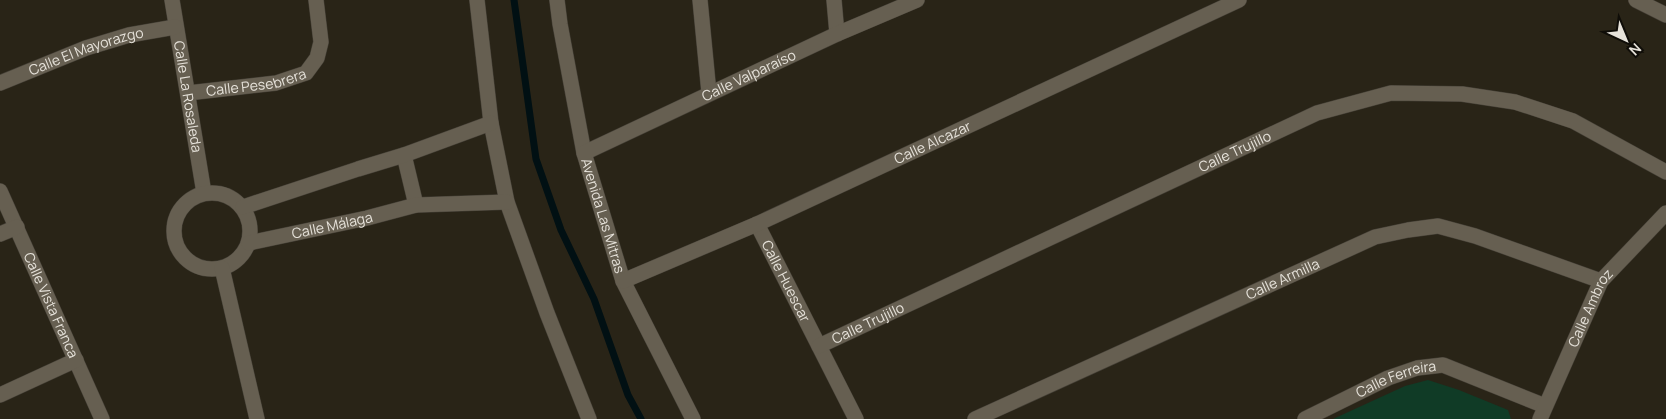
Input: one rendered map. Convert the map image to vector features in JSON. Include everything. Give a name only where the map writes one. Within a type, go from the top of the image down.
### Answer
[{"type":"street","name":"Calle La Rosaleda","points":[[172,0],[175,28],[188,93],[204,193]]},
{"type":"street","name":"Calle Pesebrera","points":[[188,93],[276,83],[306,73],[317,58],[321,42],[316,0]]},
{"type":"street","points":[[477,0],[491,123],[507,202],[547,313],[589,419]]},
{"type":"street","name":"Avenida Las Mitras","points":[[557,0],[561,33],[584,153],[623,281],[693,419]]},
{"type":"street","points":[[700,0],[709,93]]},
{"type":"street","points":[[834,0],[837,34]]},
{"type":"street","name":"Calle Valparaíso","points":[[584,153],[837,34],[917,0]]},
{"type":"street","name":"Calle Alcazar","points":[[623,281],[757,224],[1239,0]]},
{"type":"street","points":[[1636,0],[1666,15]]},
{"type":"street","name":"Calle El Mayorazgo","points":[[0,83],[86,48],[129,35],[175,28]]},
{"type":"street","name":"Calle Trujillo","points":[[819,346],[1317,113],[1392,93],[1462,94],[1515,102],[1572,121],[1666,172]]},
{"type":"street","points":[[243,207],[358,168],[404,155],[491,123]]},
{"type":"street","points":[[404,155],[416,205]]},
{"type":"street","name":"Calle Vista Franca","points":[[0,191],[102,419]]},
{"type":"street","points":[[204,193],[221,194],[233,199],[243,207],[249,218],[251,230],[249,243],[243,254],[234,263],[210,270],[198,267],[187,260],[179,250],[174,238],[174,226],[178,214],[186,204],[204,193]]},
{"type":"street","name":"Calle Málaga","points":[[249,243],[367,218],[416,205],[507,202]]},
{"type":"street","name":"Calle Ambroz","points":[[1542,412],[1602,281],[1666,212]]},
{"type":"street","name":"Calle Huescar","points":[[757,224],[856,419]]},
{"type":"street","name":"Calle Armilla","points":[[975,419],[1375,237],[1438,226],[1475,236],[1602,281]]},
{"type":"street","points":[[0,234],[17,227]]},
{"type":"street","points":[[222,268],[257,419]]},
{"type":"street","points":[[0,395],[76,360]]},
{"type":"street","name":"Calle Ferreira","points":[[1305,419],[1388,378],[1417,368],[1443,365],[1542,412]]},
{"type":"green space","points":[[1428,380],[1459,390],[1508,410],[1511,419],[1333,419],[1405,386]]},
{"type":"waterway","points":[[514,0],[536,159],[561,230],[594,299],[628,395],[641,419]]}]
